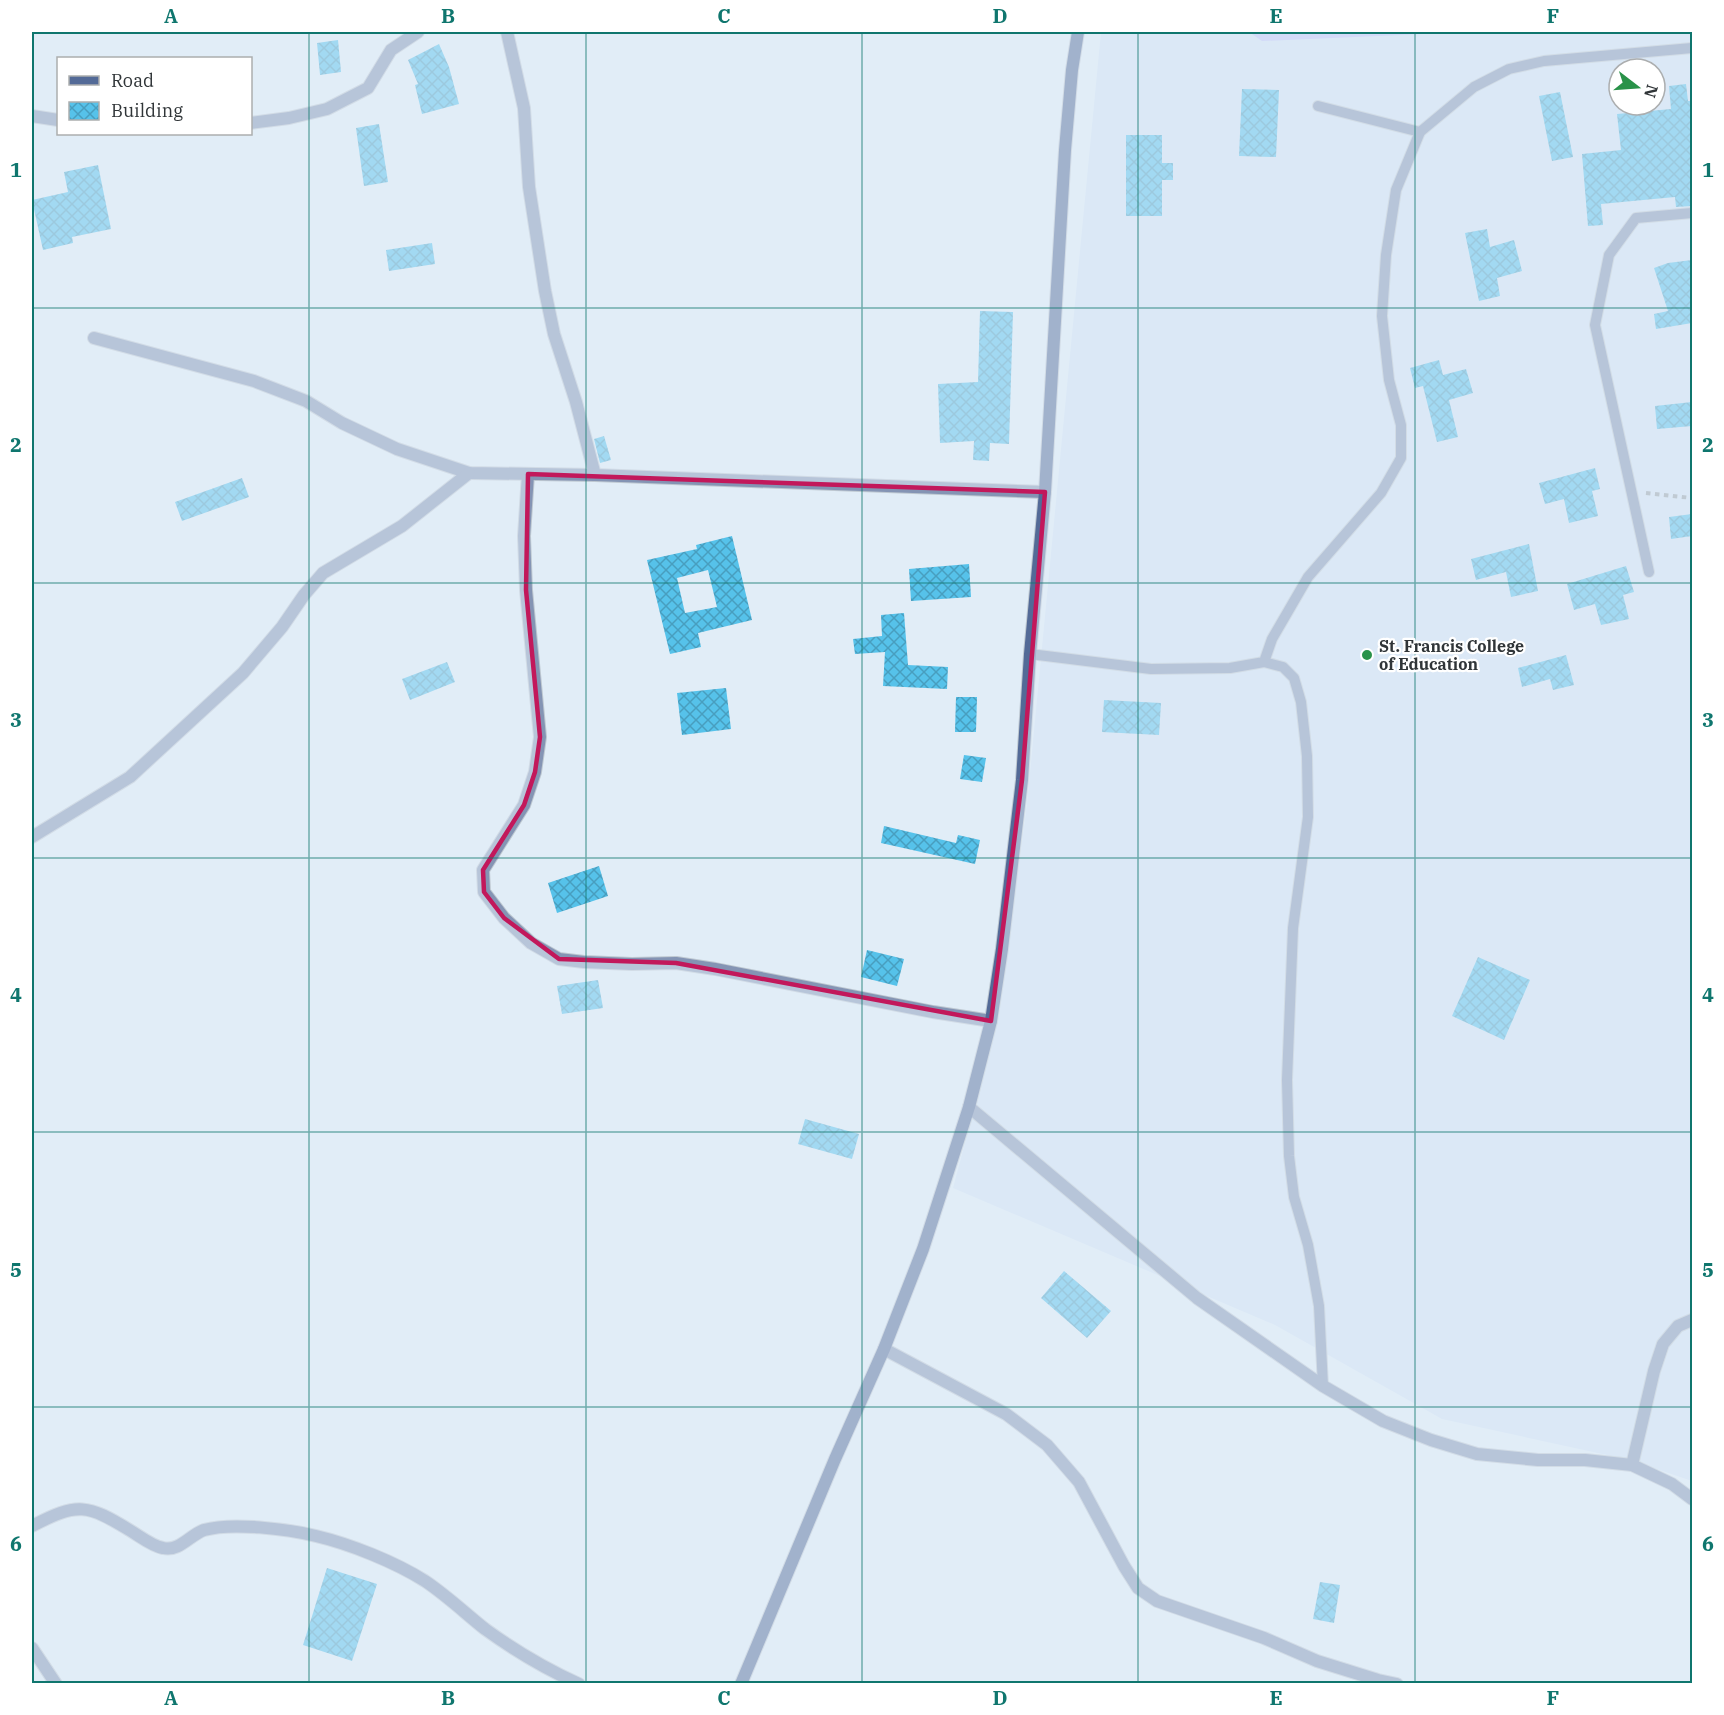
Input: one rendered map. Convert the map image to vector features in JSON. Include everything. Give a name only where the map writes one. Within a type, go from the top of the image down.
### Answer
[{"type":"main road","points":[[741,1683],[884,1349],[923,1250],[969,1107],[991,1021],[1022,780],[1030,654],[1045,492],[1065,150],[1072,70],[1078,32]]},
{"type":"street","points":[[252,123],[327,109],[368,88],[391,50],[418,32]]},
{"type":"street","points":[[507,32],[524,108],[529,187],[545,291],[554,334],[576,402],[595,476]]},
{"type":"street","points":[[32,116],[57,120]]},
{"type":"street","points":[[94,338],[254,381],[306,401],[342,423],[397,449],[469,473],[1045,492]]},
{"type":"street","points":[[32,837],[130,777],[243,673],[323,573],[402,526],[469,473]]},
{"type":"street","points":[[528,474],[524,536],[540,737],[535,772],[524,804],[483,870],[484,892],[504,918],[531,943],[559,959],[620,963],[676,963],[991,1021]]},
{"type":"street","points":[[969,1107],[1197,1299],[1323,1386],[1383,1421],[1431,1440],[1477,1454],[1632,1465],[1672,1484],[1692,1499]]},
{"type":"street","points":[[1632,1465],[1654,1371],[1663,1344],[1678,1326],[1692,1320]]},
{"type":"street","points":[[884,1349],[1006,1414],[1047,1445],[1079,1482],[1138,1588],[1157,1601],[1264,1638],[1317,1661],[1378,1680],[1397,1683]]},
{"type":"street","points":[[32,1526],[75,1508],[91,1510],[144,1540],[164,1548],[173,1548],[202,1531],[223,1527],[258,1527],[316,1536],[410,1572],[486,1630],[520,1652],[579,1683]]},
{"type":"street","points":[[32,1648],[56,1683]]},
{"type":"lane","points":[[1264,662],[1272,639],[1308,576],[1382,493],[1401,458],[1401,425],[1389,380],[1382,316],[1386,255],[1396,190],[1420,132],[1474,87],[1509,69],[1544,62],[1692,48]]},
{"type":"lane","points":[[1318,106],[1420,132]]},
{"type":"lane","points":[[1649,572],[1595,326],[1609,255],[1636,218],[1692,213]]},
{"type":"lane","points":[[1030,654],[1151,669],[1230,668],[1264,662],[1283,667],[1294,678],[1300,702],[1307,756],[1308,817],[1292,939],[1287,1080],[1289,1156],[1294,1197],[1308,1245],[1319,1306],[1323,1386]]},
{"type":"path","points":[[1631,492],[1692,498]]},
{"type":"highlighted area","points":[[528,474],[1045,492],[1022,780],[991,1021],[676,963],[559,959],[504,918],[484,892],[483,870],[524,805],[535,772],[540,737],[526,590]]},
{"type":"shaded area","name":"St. Francis College of Education","points":[[1101,32],[1692,32],[1692,1481],[1630,1460],[1442,1419],[1275,1325],[953,1188],[999,1015],[1027,804]]},
{"type":"shaded area","points":[[1249,32],[1468,32],[1262,41]]},
{"type":"building","points":[[338,40],[341,72],[320,75],[317,43]]},
{"type":"building","points":[[439,44],[449,67],[459,104],[422,114],[415,85],[418,84],[408,60]]},
{"type":"building","points":[[1686,84],[1688,101],[1692,101],[1692,206],[1676,207],[1675,197],[1601,204],[1603,225],[1588,226],[1582,154],[1621,150],[1617,117],[1667,117],[1667,109],[1671,109],[1669,86]]},
{"type":"building","points":[[1242,89],[1279,90],[1276,157],[1239,156]]},
{"type":"building","points":[[1560,92],[1573,157],[1552,161],[1539,96]]},
{"type":"building","points":[[379,124],[388,182],[364,186],[356,128]]},
{"type":"building","points":[[1126,135],[1162,135],[1162,163],[1173,163],[1173,180],[1162,180],[1162,216],[1126,216]]},
{"type":"building","points":[[98,165],[111,229],[72,237],[73,243],[43,250],[32,200],[68,192],[64,172]]},
{"type":"building","points":[[1487,229],[1490,247],[1514,240],[1522,271],[1497,278],[1500,296],[1479,301],[1465,233]]},
{"type":"building","points":[[432,243],[435,264],[389,271],[386,250]]},
{"type":"building","points":[[1692,260],[1692,323],[1656,329],[1654,314],[1668,311],[1654,268],[1668,263]]},
{"type":"building","points":[[980,311],[1013,312],[1009,444],[990,443],[989,461],[973,460],[974,441],[940,443],[938,384],[978,382]]},
{"type":"building","points":[[1439,360],[1443,375],[1466,369],[1473,393],[1449,400],[1458,437],[1437,442],[1423,386],[1415,388],[1410,368]]},
{"type":"building","points":[[1692,402],[1692,426],[1657,429],[1655,406]]},
{"type":"building","points":[[604,436],[611,460],[600,463],[594,439]]},
{"type":"building","points":[[1595,468],[1600,489],[1592,491],[1598,516],[1569,523],[1564,499],[1545,504],[1539,483]]},
{"type":"building","points":[[242,478],[249,497],[182,521],[175,502]]},
{"type":"building","points":[[1692,514],[1692,536],[1671,539],[1669,517]]},
{"type":"building","points":[[732,536],[752,620],[698,633],[701,647],[670,654],[647,560],[697,549],[696,545]],"holes":[[[708,570],[717,607],[685,613],[677,578]]]},
{"type":"building","points":[[1529,544],[1538,591],[1511,597],[1506,572],[1476,580],[1471,559]]},
{"type":"building","points":[[969,564],[971,597],[911,601],[909,569]]},
{"type":"building","points":[[1626,566],[1634,592],[1623,595],[1629,619],[1601,625],[1595,604],[1574,610],[1567,584]]},
{"type":"building","points":[[904,613],[908,665],[948,667],[947,689],[883,686],[885,652],[855,654],[853,639],[882,636],[881,615]]},
{"type":"building","points":[[1566,655],[1574,685],[1553,690],[1550,679],[1522,687],[1518,668]]},
{"type":"building","points":[[447,662],[455,682],[410,700],[402,679]]},
{"type":"building","points":[[726,688],[731,729],[682,735],[677,693]]},
{"type":"building","points":[[956,697],[977,697],[976,732],[955,732]]},
{"type":"building","points":[[1104,700],[1161,703],[1159,735],[1102,732]]},
{"type":"building","points":[[964,755],[986,758],[982,782],[960,779]]},
{"type":"building","points":[[884,826],[956,843],[958,835],[980,840],[975,864],[881,843]]},
{"type":"building","points":[[599,866],[608,896],[557,913],[548,883]]},
{"type":"building","points":[[867,950],[904,959],[897,986],[861,977]]},
{"type":"building","points":[[1478,957],[1530,980],[1504,1040],[1452,1016]]},
{"type":"building","points":[[598,980],[603,1008],[562,1014],[557,986]]},
{"type":"building","points":[[805,1119],[859,1134],[852,1159],[798,1144]]},
{"type":"building","points":[[1064,1271],[1111,1311],[1087,1338],[1041,1298]]},
{"type":"building","points":[[327,1568],[377,1584],[352,1661],[303,1645]]},
{"type":"building","points":[[1320,1582],[1340,1585],[1334,1623],[1313,1619]]},
{"type":"place","name":"St. Francis College of Education","points":[[1367,655]]}]
